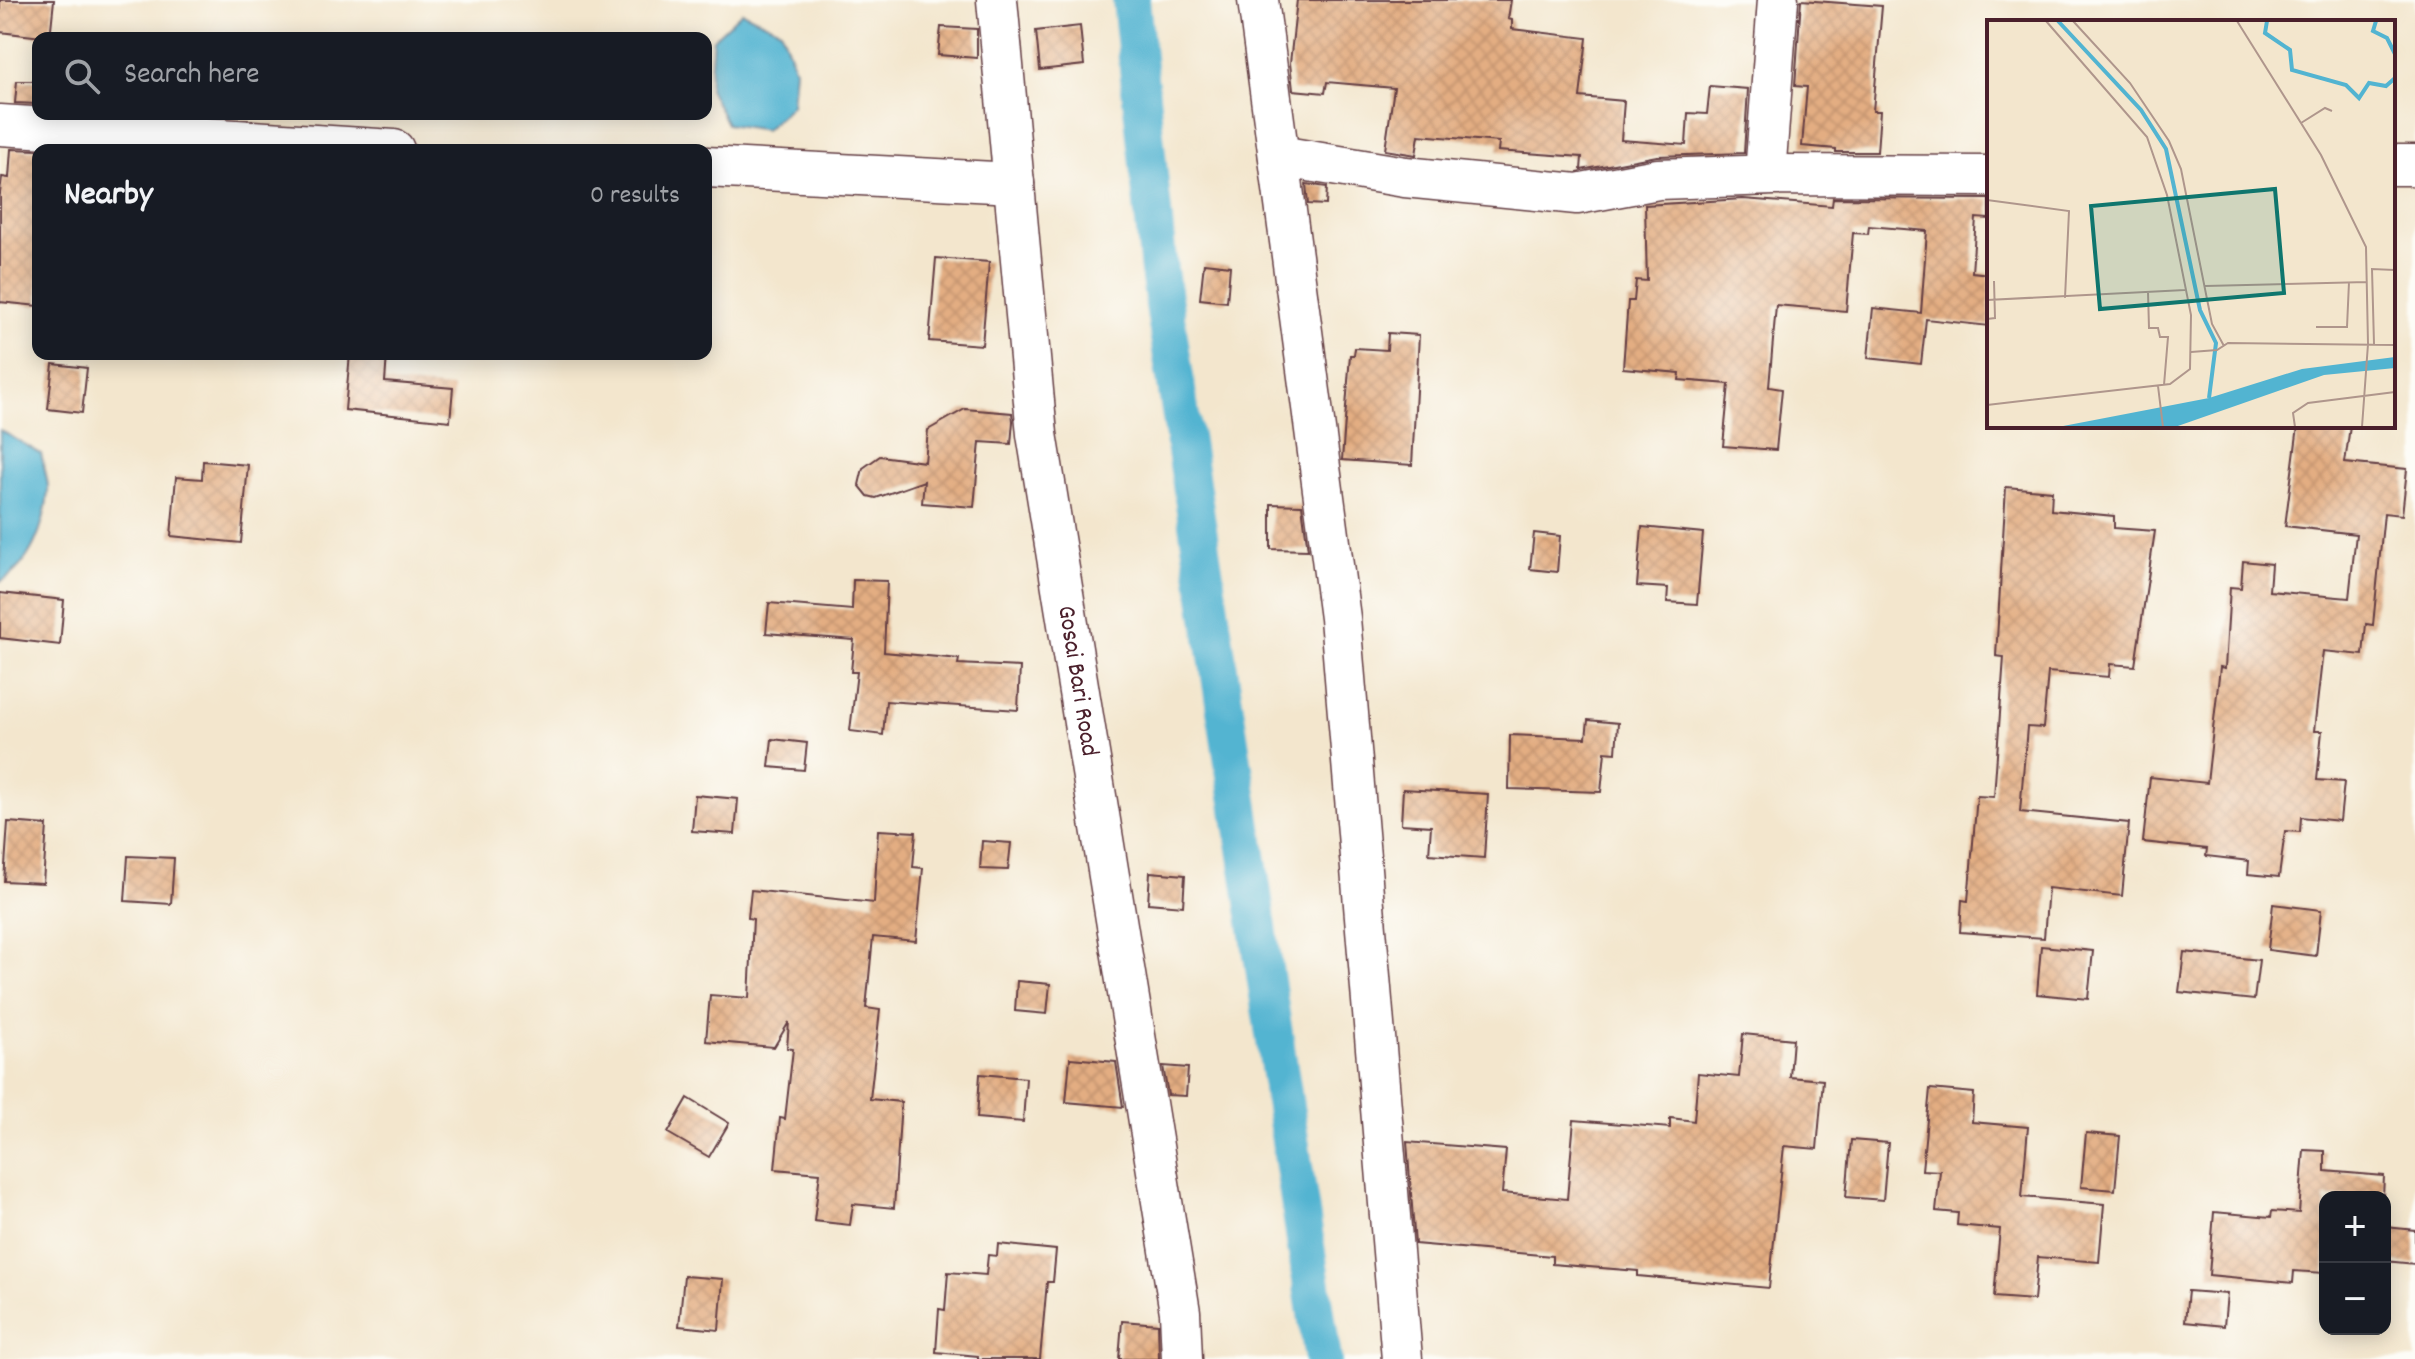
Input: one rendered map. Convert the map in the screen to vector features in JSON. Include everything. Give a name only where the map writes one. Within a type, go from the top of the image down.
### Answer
[{"type":"street","name":"Gosai Bari Road","points":[[997,0],[1037,434],[1180,1312],[1182,1359]]},
{"type":"street","points":[[1258,0],[1340,618],[1402,1359]]},
{"type":"street","points":[[1765,175],[1778,0]]},
{"type":"street","points":[[0,125],[299,144]]},
{"type":"street","points":[[1279,156],[1405,177],[1577,194],[1658,179],[1765,175],[1987,176]]},
{"type":"street","points":[[712,167],[1014,183]]},
{"type":"water","points":[[742,12],[781,30],[795,69],[792,105],[765,130],[727,124],[712,95],[713,39]]},
{"type":"water","points":[[0,430],[41,454],[48,487],[44,518],[28,555],[11,575],[0,582]]},
{"type":"building","points":[[0,0],[54,0],[51,32],[32,32],[32,36],[0,32]]},
{"type":"building","points":[[1297,0],[1511,0],[1508,19],[1512,20],[1512,29],[1587,38],[1580,97],[1624,101],[1621,140],[1686,145],[1688,113],[1707,114],[1710,86],[1748,89],[1744,153],[1657,156],[1581,170],[1582,157],[1498,151],[1499,142],[1419,135],[1416,155],[1385,150],[1394,88],[1327,82],[1325,93],[1293,90],[1290,63]]},
{"type":"building","points":[[1801,0],[1882,6],[1873,111],[1880,111],[1877,152],[1836,152],[1836,149],[1802,146],[1807,87],[1795,86]]},
{"type":"building","points":[[1080,26],[1084,65],[1040,70],[1036,31]]},
{"type":"building","points":[[941,27],[977,29],[977,58],[938,55]]},
{"type":"building","points":[[17,81],[32,81],[32,104],[15,103]]},
{"type":"building","points":[[11,149],[32,150],[32,305],[0,302],[0,193],[2,177],[9,178]]},
{"type":"building","points":[[1306,184],[1327,187],[1326,205],[1308,204]]},
{"type":"building","points":[[1833,198],[1987,199],[1987,219],[1976,218],[1972,272],[1987,274],[1987,326],[1926,319],[1921,364],[1868,358],[1873,308],[1921,313],[1927,231],[1869,226],[1868,234],[1853,233],[1846,311],[1776,305],[1769,387],[1782,389],[1776,450],[1723,446],[1729,384],[1679,380],[1680,373],[1623,368],[1628,301],[1634,301],[1636,280],[1647,281],[1645,205],[1743,199],[1832,206]]},
{"type":"building","points":[[936,258],[989,262],[982,345],[929,341]]},
{"type":"building","points":[[1204,263],[1230,266],[1227,302],[1200,299]]},
{"type":"building","points":[[1388,333],[1419,335],[1412,465],[1342,460],[1350,355],[1354,355],[1355,348],[1387,350]]},
{"type":"building","points":[[349,360],[387,360],[385,382],[453,388],[450,421],[345,410]]},
{"type":"building","points":[[53,364],[87,368],[82,413],[48,409]]},
{"type":"building","points":[[965,409],[1012,413],[1013,421],[1011,444],[980,442],[974,507],[922,503],[924,481],[876,498],[868,496],[859,485],[863,468],[880,456],[925,462],[928,430]]},
{"type":"building","points":[[2298,428],[2350,428],[2345,463],[2407,469],[2402,515],[2384,513],[2373,625],[2366,624],[2363,655],[2323,651],[2314,731],[2322,731],[2317,780],[2344,782],[2340,821],[2301,817],[2300,832],[2285,831],[2279,877],[2248,874],[2249,861],[2206,856],[2207,849],[2143,842],[2150,777],[2207,783],[2220,667],[2225,668],[2230,587],[2241,588],[2243,561],[2271,564],[2269,591],[2349,598],[2356,534],[2285,526]]},
{"type":"building","points":[[203,461],[248,465],[241,543],[171,536],[176,477],[202,479]]},
{"type":"building","points":[[2006,487],[2052,491],[2051,510],[2114,516],[2114,528],[2155,531],[2135,666],[2110,664],[2109,677],[2048,672],[2043,728],[2027,727],[2020,812],[2129,823],[2122,896],[2048,888],[2044,938],[1960,932],[1962,900],[1968,901],[1977,796],[1994,797],[2004,657],[1996,656]]},
{"type":"building","points":[[1271,504],[1302,505],[1308,550],[1271,549]]},
{"type":"building","points":[[1642,527],[1703,533],[1697,604],[1667,602],[1668,588],[1637,586]]},
{"type":"building","points":[[1534,533],[1560,536],[1557,572],[1530,569]]},
{"type":"building","points":[[853,580],[887,581],[884,652],[959,659],[958,664],[1020,667],[1018,710],[886,701],[883,735],[850,731],[857,672],[851,672],[854,640],[766,633],[769,603],[852,610]]},
{"type":"building","points":[[0,593],[64,600],[60,645],[0,638]]},
{"type":"building","points":[[1588,720],[1618,723],[1616,753],[1605,752],[1601,792],[1509,789],[1510,735],[1586,738]]},
{"type":"building","points":[[772,739],[807,743],[804,770],[769,767]]},
{"type":"building","points":[[1403,789],[1488,794],[1484,858],[1429,854],[1431,826],[1401,824]]},
{"type":"building","points":[[695,795],[738,799],[735,834],[692,831]]},
{"type":"building","points":[[8,822],[47,825],[43,883],[4,881]]},
{"type":"building","points":[[878,830],[916,832],[913,867],[923,868],[916,941],[873,937],[866,1008],[880,1010],[870,1099],[901,1102],[894,1208],[853,1204],[850,1225],[814,1221],[820,1173],[775,1169],[780,1118],[785,1119],[793,1049],[787,1048],[789,1022],[774,1047],[706,1041],[710,995],[749,998],[753,919],[748,918],[751,890],[874,903]]},
{"type":"building","points":[[982,841],[1011,843],[1008,870],[980,869]]},
{"type":"building","points":[[128,856],[174,858],[171,904],[125,901]]},
{"type":"building","points":[[1150,872],[1185,875],[1183,906],[1148,903]]},
{"type":"building","points":[[2273,904],[2321,910],[2316,956],[2268,950]]},
{"type":"building","points":[[2041,946],[2093,951],[2088,999],[2037,994]]},
{"type":"building","points":[[2184,952],[2259,960],[2254,1000],[2179,992]]},
{"type":"building","points":[[1017,981],[1050,984],[1047,1014],[1015,1011]]},
{"type":"building","points":[[1743,1034],[1793,1039],[1790,1077],[1823,1080],[1817,1149],[1784,1146],[1769,1288],[1638,1276],[1638,1271],[1552,1264],[1552,1256],[1415,1244],[1407,1142],[1506,1150],[1502,1193],[1567,1199],[1574,1120],[1670,1128],[1670,1118],[1694,1121],[1698,1073],[1739,1077]]},
{"type":"building","points":[[1070,1058],[1116,1062],[1123,1107],[1066,1102]]},
{"type":"building","points":[[1163,1066],[1188,1068],[1186,1096],[1168,1095]]},
{"type":"building","points":[[980,1074],[1026,1078],[1023,1122],[977,1118]]},
{"type":"building","points":[[1930,1089],[1974,1093],[1972,1122],[2028,1127],[2022,1197],[2104,1204],[2099,1262],[2038,1257],[2034,1300],[1994,1297],[2000,1229],[1957,1225],[1958,1213],[1936,1211],[1940,1171],[1922,1170]]},
{"type":"building","points":[[688,1098],[729,1123],[709,1157],[668,1133]]},
{"type":"building","points":[[2086,1133],[2120,1136],[2115,1190],[2081,1187]]},
{"type":"building","points":[[1851,1140],[1888,1143],[1883,1200],[1846,1197]]},
{"type":"building","points":[[2304,1150],[2325,1151],[2325,1171],[2384,1176],[2383,1191],[2319,1191],[2319,1273],[2294,1271],[2293,1283],[2209,1275],[2214,1212],[2271,1217],[2272,1211],[2299,1213]]},
{"type":"building","points":[[2391,1228],[2415,1230],[2415,1264],[2391,1262]]},
{"type":"building","points":[[998,1244],[1056,1250],[1053,1282],[1047,1282],[1040,1359],[978,1359],[978,1356],[936,1352],[939,1309],[945,1310],[948,1272],[986,1275],[988,1255],[997,1256]]},
{"type":"building","points":[[684,1276],[723,1279],[719,1330],[679,1326]]},
{"type":"building","points":[[2188,1291],[2227,1294],[2224,1326],[2185,1322]]},
{"type":"building","points":[[1122,1321],[1158,1324],[1159,1359],[1119,1359]]},
{"type":"waterway","points":[[1131,0],[1159,271],[1323,1359]]}]
